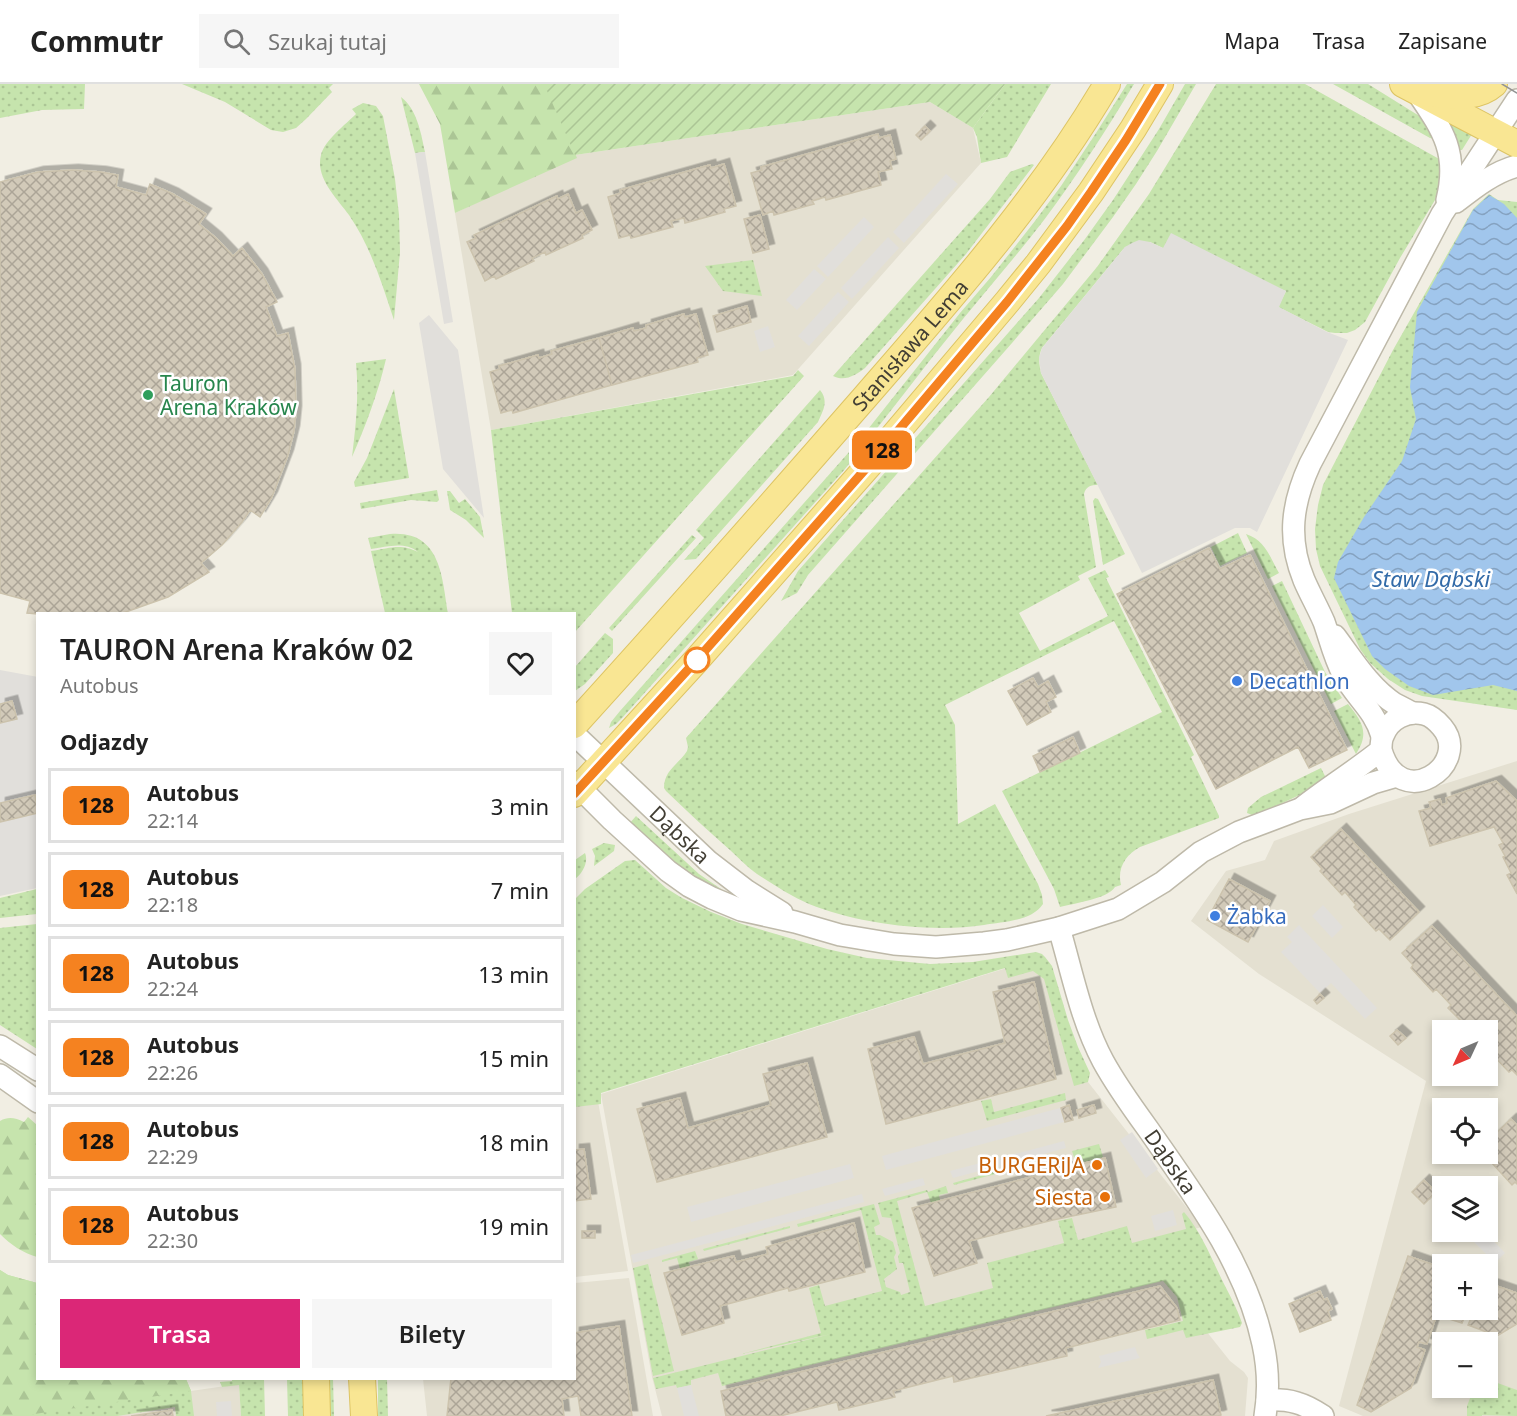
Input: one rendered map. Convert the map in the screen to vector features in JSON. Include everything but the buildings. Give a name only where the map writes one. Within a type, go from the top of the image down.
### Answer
[{"type":"main road","name":"Stanisława Lema","points":[[576,723],[928,325],[989,251],[1047,174],[1107,84]]},
{"type":"main road","points":[[576,788],[604,763],[869,465],[1007,302],[1091,192],[1160,84]]},
{"type":"main road","points":[[1410,88],[1458,96],[1481,92],[1494,84]]},
{"type":"main road","points":[[1410,88],[1506,138]]},
{"type":"main road","points":[[316,1380],[316,1416]]},
{"type":"main road","points":[[362,1380],[364,1416]]},
{"type":"street","points":[[1300,809],[1363,764],[1382,743],[1389,725],[1399,716],[1412,713],[1426,714],[1436,720],[1446,732],[1449,751],[1440,770],[1430,778],[1417,781],[1397,776],[1384,762],[1382,743],[1379,724],[1344,676],[1324,622],[1304,579],[1296,554],[1294,520],[1298,494],[1315,454],[1442,214],[1450,189],[1450,157],[1447,144],[1439,125],[1410,88]]},
{"type":"street","points":[[1442,214],[1506,138],[1517,100]]},
{"type":"street","points":[[1442,214],[1500,172],[1517,166]]},
{"type":"street","points":[[1324,622],[1370,681],[1395,704],[1412,713]]},
{"type":"street","name":"Dąbska","points":[[576,736],[708,861],[747,891],[795,922]]},
{"type":"street","points":[[1300,809],[1330,803],[1373,783],[1397,776]]},
{"type":"street","name":"Dąbska","points":[[576,788],[668,871],[689,886],[712,898],[741,910],[840,935],[894,944],[936,947],[1007,940],[1059,928],[1118,909],[1144,894],[1218,842],[1239,831],[1300,809]]},
{"type":"street","name":"Dąbska","points":[[1059,928],[1084,1015],[1102,1060],[1128,1102],[1206,1215],[1249,1298],[1265,1354],[1266,1408],[1287,1400],[1313,1409],[1323,1416]]},
{"type":"street","points":[[0,1046],[36,1069]]},
{"type":"street","points":[[7,1080],[36,1101]]},
{"type":"shaded area","points":[[930,102],[973,128],[981,163],[793,375],[491,430],[455,213],[575,155]]},
{"type":"shaded area","points":[[425,152],[453,322],[444,324],[415,153]]},
{"type":"shaded area","points":[[946,174],[958,184],[904,243],[893,232]]},
{"type":"shaded area","points":[[864,217],[874,227],[828,277],[817,266]]},
{"type":"shaded area","points":[[1171,233],[1286,291],[1279,307],[1327,332],[1348,340],[1257,532],[1250,528],[1235,528],[1142,573],[1041,373],[1039,358],[1042,348],[1125,247],[1139,240],[1163,248]]},
{"type":"shaded area","points":[[888,237],[899,248],[852,299],[841,288]]},
{"type":"shaded area","points":[[814,269],[826,279],[797,310],[786,300]]},
{"type":"shaded area","points":[[838,292],[849,302],[809,346],[798,336]]},
{"type":"shaded area","points":[[429,315],[458,350],[484,518],[443,469],[419,323]]},
{"type":"shaded area","points":[[768,326],[775,347],[760,352],[754,331]]},
{"type":"shaded area","points":[[0,670],[36,677],[36,888],[0,896]]},
{"type":"shaded area","points":[[1517,761],[1517,1416],[1363,1416],[1339,1406],[1426,1081],[1259,974],[1191,921],[1226,871],[1265,860],[1274,841],[1349,814]]},
{"type":"shaded area","points":[[1323,905],[1343,927],[1332,938],[1312,916]]},
{"type":"shaded area","points":[[1299,925],[1377,1008],[1365,1019],[1331,983],[1320,993],[1281,952],[1292,942],[1287,937]]},
{"type":"shaded area","points":[[1026,962],[1049,978],[1088,1082],[1202,1227],[1030,1271],[1141,1249],[1230,1361],[1248,1378],[1245,1416],[662,1416],[652,1377],[601,1094]]},
{"type":"shaded area","points":[[596,1090],[628,1271],[576,1277],[576,1092]]},
{"type":"shaded area","points":[[1060,1108],[1064,1122],[886,1170],[882,1156]]},
{"type":"shaded area","points":[[1132,1132],[1158,1169],[1146,1178],[1120,1140]]},
{"type":"shaded area","points":[[1064,1141],[1066,1148],[953,1178],[950,1171]]},
{"type":"shaded area","points":[[850,1164],[854,1178],[691,1222],[687,1207]]},
{"type":"shaded area","points":[[923,1178],[925,1185],[885,1196],[882,1189]]},
{"type":"shaded area","points":[[862,1194],[864,1202],[633,1263],[631,1255]]},
{"type":"shaded area","points":[[1173,1210],[1177,1225],[1155,1231],[1151,1216]]},
{"type":"shaded area","points":[[1474,1242],[1495,1242],[1505,1253],[1498,1260],[1498,1254],[1486,1254]]},
{"type":"shaded area","points":[[629,1278],[653,1416],[427,1416],[423,1380],[576,1380],[576,1283]]},
{"type":"shaded area","points":[[1135,1347],[1140,1358],[1098,1368],[1101,1362],[1099,1356]]},
{"type":"shaded area","points":[[239,1384],[241,1416],[21,1416],[191,1391]]},
{"type":"shaded area","points":[[691,1385],[699,1416],[684,1416],[677,1388]]},
{"type":"shaded area","points":[[231,1401],[232,1416],[217,1416],[216,1402]]},
{"type":"green space","points":[[0,84],[85,84],[84,109],[42,110],[0,118]]},
{"type":"green space","points":[[182,84],[333,84],[329,88],[332,92],[306,119],[296,128],[283,132],[271,130],[225,102]]},
{"type":"green space","points":[[419,84],[545,84],[577,158],[455,213],[440,124]]},
{"type":"green space","points":[[544,84],[1005,84],[973,128],[930,102],[575,155]]},
{"type":"green space","points":[[1005,84],[1051,84],[1007,157],[981,163],[977,137],[973,128]]},
{"type":"green space","points":[[1127,84],[1134,84],[1090,154],[1044,220],[948,337],[845,469],[623,717],[609,728],[620,711],[857,443],[991,277],[1061,186]]},
{"type":"green space","points":[[1185,84],[1196,84],[1136,184],[1063,284],[808,575],[797,593],[781,601],[798,571],[1039,298],[1113,200]]},
{"type":"green space","points":[[1216,84],[1305,84],[1441,160],[1439,186],[1435,200],[1365,322],[1355,330],[1347,333],[1328,332],[1278,307],[1286,291],[1150,242],[1125,247],[1042,348],[1039,360],[1041,373],[1098,485],[1089,486],[1084,494],[1096,567],[1078,576],[1080,580],[1019,613],[1040,651],[1108,616],[1088,578],[1105,570],[1109,577],[1106,578],[1194,755],[1191,757],[1219,818],[1140,847],[1123,863],[1120,873],[1121,885],[1098,898],[1060,907],[1054,889],[1002,791],[1162,712],[1114,621],[945,705],[955,725],[958,824],[995,804],[1038,884],[1043,904],[1038,910],[1017,920],[941,928],[872,922],[809,904],[750,868],[666,791],[664,788],[666,777],[687,751],[686,738],[989,397],[1097,267],[1149,194]]},
{"type":"green space","points":[[1333,84],[1368,84],[1421,117],[1428,124],[1436,139],[1430,138]]},
{"type":"green space","points":[[401,97],[415,115],[425,152],[415,153]]},
{"type":"green space","points":[[363,103],[376,106],[383,116],[395,179],[400,252],[394,320],[364,240],[328,187],[321,172],[320,163],[323,150],[356,114],[352,109]]},
{"type":"green space","points":[[1447,120],[1472,134],[1462,150],[1459,150]]},
{"type":"green space","points":[[1034,165],[966,254],[865,368],[846,378],[833,376],[990,199],[1010,172]]},
{"type":"green space","name":"Staw Dąbski","points":[[1489,194],[1498,200],[1517,202],[1517,710],[1422,696],[1405,690],[1388,679],[1370,663],[1360,649],[1320,566],[1316,549],[1315,529],[1323,485],[1393,350],[1473,209]]},
{"type":"green space","points":[[753,260],[762,296],[723,291],[705,266]]},
{"type":"green space","points":[[386,359],[371,409],[352,457],[357,410],[356,363]]},
{"type":"green space","points":[[798,370],[804,376],[576,631],[576,612],[512,612],[491,430],[793,376]]},
{"type":"green space","points":[[394,389],[409,478],[355,487],[354,482],[367,458]]},
{"type":"green space","points":[[820,390],[825,402],[818,422],[696,559],[684,560],[704,538],[696,530]]},
{"type":"green space","points":[[437,490],[439,500],[437,502],[411,500],[361,509],[360,503]]},
{"type":"green space","points":[[447,491],[450,491],[459,503],[465,499],[480,517],[484,538],[466,520],[450,510]]},
{"type":"green space","points":[[1095,498],[1098,499],[1125,554],[1103,565],[1093,501]]},
{"type":"green space","points":[[1238,533],[1247,553],[1220,566],[1211,547]]},
{"type":"green space","points":[[390,534],[407,535],[420,540],[429,548],[436,558],[440,571],[448,612],[385,612],[371,551],[401,547],[418,552],[413,549],[401,546],[371,549],[368,538]]},
{"type":"green space","points":[[1246,534],[1258,540],[1270,555],[1279,573],[1268,579]]},
{"type":"green space","points":[[692,535],[696,538],[612,631],[609,628]]},
{"type":"green space","points":[[1282,581],[1325,672],[1342,698],[1331,704],[1272,586]]},
{"type":"green space","points":[[605,633],[613,639],[613,653],[585,684],[576,690],[576,666]]},
{"type":"green space","points":[[1348,704],[1357,716],[1363,733],[1363,740],[1356,754],[1334,711]]},
{"type":"green space","points":[[1321,768],[1327,780],[1272,808],[1252,815],[1247,813],[1248,808],[1261,797]]},
{"type":"green space","points":[[636,816],[699,874],[721,891],[692,878],[629,824]]},
{"type":"green space","points":[[604,843],[615,845],[614,851],[594,866],[595,856],[592,849]]},
{"type":"green space","points":[[585,853],[584,867],[576,878],[576,859]]},
{"type":"green space","points":[[635,860],[666,888],[711,912],[742,924],[827,949],[867,958],[930,964],[973,962],[1036,952],[1042,954],[1052,966],[1068,1020],[1090,1073],[1088,1082],[1074,1086],[1044,979],[1033,971],[1008,978],[1005,968],[601,1093],[601,1104],[576,1107],[576,898],[625,861]]},
{"type":"green space","points":[[36,889],[36,914],[0,918],[0,898]]},
{"type":"green space","points":[[36,924],[36,1048],[0,1025],[0,928]]},
{"type":"green space","points":[[1065,1093],[1066,1100],[987,1121],[981,1101],[991,1099],[994,1112]]},
{"type":"green space","points":[[28,1117],[36,1124],[36,1257],[17,1248],[0,1234],[0,1121],[12,1118],[24,1122]]},
{"type":"green space","points":[[1099,1144],[1103,1157],[1076,1164],[1072,1151]]},
{"type":"green space","points":[[1040,1159],[1040,1162],[954,1185],[953,1183]]},
{"type":"green space","points":[[946,1186],[948,1193],[939,1195],[940,1200],[931,1203],[927,1192],[897,1201],[925,1306],[993,1288],[987,1263],[1064,1243],[1058,1221],[1072,1218],[1078,1240],[1127,1226],[1132,1243],[1186,1229],[1182,1214],[1184,1212],[1205,1245],[1242,1323],[1240,1327],[1186,1338],[1183,1330],[1147,1339],[1145,1330],[1183,1321],[1177,1297],[1163,1281],[722,1386],[718,1373],[691,1380],[691,1385],[656,1389],[653,1378],[831,1334],[741,1354],[821,1333],[809,1288],[819,1285],[825,1306],[882,1291],[861,1210],[798,1227],[797,1224],[874,1204],[880,1224],[874,1227],[876,1235],[893,1242],[896,1253],[894,1257],[897,1269],[884,1279],[886,1287],[900,1292],[901,1295],[910,1292],[903,1263],[899,1263],[900,1253],[891,1218],[882,1217],[878,1203]]},
{"type":"green space","points":[[790,1226],[790,1228],[704,1251],[703,1249]]},
{"type":"green space","points":[[695,1251],[698,1259],[689,1262],[690,1266],[680,1269],[677,1258],[662,1262],[662,1260]]},
{"type":"green space","points":[[648,1264],[674,1371],[653,1376],[633,1268]]},
{"type":"green space","points":[[0,1270],[8,1275],[36,1283],[36,1380],[186,1380],[191,1391],[194,1416],[176,1416],[175,1407],[117,1416],[0,1416]]},
{"type":"green space","points":[[0,1270],[8,1275],[36,1283],[36,1380],[186,1380],[191,1391],[21,1416],[0,1416]]},
{"type":"green space","points":[[264,1380],[265,1416],[241,1416],[239,1385],[222,1387],[220,1382]]},
{"type":"green space","points":[[287,1380],[305,1380],[305,1416],[288,1416]]},
{"type":"green space","points":[[327,1380],[333,1380],[334,1416],[328,1416]]},
{"type":"green space","points":[[378,1380],[387,1380],[388,1416],[378,1416]]},
{"type":"green space","points":[[1498,1383],[1517,1390],[1517,1416],[1467,1416],[1470,1398],[1498,1398]]},
{"type":"water","name":"Staw Dąbski","points":[[1489,195],[1504,204],[1517,218],[1517,691],[1493,685],[1433,695],[1409,686],[1385,669],[1372,656],[1334,578],[1338,562],[1364,517],[1402,461],[1416,419],[1410,387],[1417,312],[1473,210]]},
{"type":"tram line","points":[[1502,84],[1517,93]]},
{"type":"bus line","name":"128","points":[[576,792],[694,663],[869,465],[1007,302],[1091,192],[1160,84]]},
{"type":"place","name":"Tauron Arena Kraków","points":[[148,395]]},
{"type":"place","name":"Decathlon","points":[[1237,681]]},
{"type":"place","name":"Żabka","points":[[1215,916]]},
{"type":"place","name":"BURGERiJA","points":[[1097,1165]]},
{"type":"place","name":"Siesta","points":[[1105,1197]]}]
